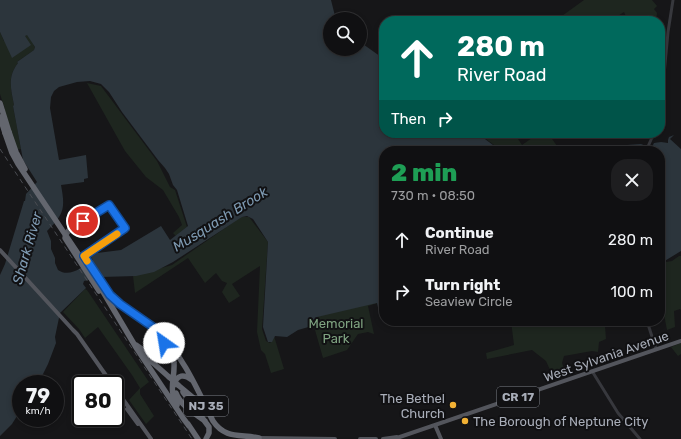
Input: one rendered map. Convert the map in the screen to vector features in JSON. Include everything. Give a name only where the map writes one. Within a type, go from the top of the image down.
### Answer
[{"type":"highway","name":"NJ 35","points":[[0,103],[1,114],[12,153],[18,164],[99,284],[120,304],[153,327],[163,337],[184,366],[213,421],[220,429],[231,435],[259,438]]},
{"type":"highway","name":"NJ 35","points":[[7,132],[24,167],[84,256],[121,323],[134,343],[152,363],[199,403],[215,429],[220,434],[228,439],[259,438]]},
{"type":"highway","points":[[83,221],[66,232],[66,240],[79,262],[99,284],[127,331]]},
{"type":"highway","points":[[121,323],[123,314],[134,314]]},
{"type":"highway","points":[[134,343],[148,352],[157,353],[163,347],[163,337]]},
{"type":"highway","points":[[134,343],[198,439]]},
{"type":"highway","points":[[172,348],[174,364],[172,386],[173,393],[175,400],[189,426]]},
{"type":"highway","points":[[192,380],[185,376],[179,377],[176,379],[175,391],[181,402],[205,421]]},
{"type":"highway","points":[[178,385],[205,421],[209,429],[206,439]]},
{"type":"main road","points":[[0,250],[78,334],[106,375]]},
{"type":"main road","points":[[73,330],[103,375]]},
{"type":"main road","name":"West Sylvania Avenue","points":[[394,439],[681,341]]},
{"type":"main road","points":[[124,401],[150,439]]},
{"type":"main road","points":[[124,404],[150,439]]},
{"type":"main road","points":[[435,424],[440,439]]},
{"type":"main road","name":"West Sylvania Avenue","points":[[383,439],[401,436]]},
{"type":"main road","name":"NJ 35","points":[[259,438],[335,439]]},
{"type":"main road","points":[[360,439],[376,439]]},
{"type":"street","points":[[665,64],[668,32],[674,0]]},
{"type":"street","points":[[83,221],[109,205],[125,228],[84,256]]},
{"type":"street","points":[[649,326],[656,349]]},
{"type":"street","points":[[592,372],[618,413],[640,439]]},
{"type":"green space","points":[[584,0],[652,0],[657,6],[654,9],[657,13],[657,16],[626,16],[624,12],[618,16],[562,16]]},
{"type":"green space","points":[[0,32],[4,41],[27,34],[35,47],[34,50],[17,62],[18,63],[12,73],[11,78],[13,106],[21,149],[15,150],[3,111],[5,109],[0,94]]},
{"type":"green space","points":[[87,83],[101,86],[157,161],[170,187],[175,190],[187,227],[176,236],[173,233],[182,225],[179,217],[163,190],[146,177],[125,151]]},
{"type":"green space","points":[[485,138],[517,138],[522,145],[532,138],[551,138],[557,146],[495,146]]},
{"type":"green space","points":[[241,217],[249,217],[268,242],[262,329],[266,341],[270,343],[274,336],[284,369],[271,373],[265,354],[261,350],[257,332],[260,266],[232,284],[240,296],[229,303],[222,292],[227,283],[222,281],[216,273],[205,283],[188,258],[135,293],[133,276],[172,265]]},
{"type":"green space","points":[[681,256],[681,310],[674,311],[675,327],[667,330],[665,320],[665,262],[672,261]]},
{"type":"green space","points":[[85,289],[149,382],[140,389],[140,394],[154,416],[146,424],[129,400],[140,388],[98,327],[85,338],[79,329],[63,312]]},
{"type":"green space","name":"Memorial Park","points":[[365,303],[377,303],[368,306],[374,334],[368,332],[358,334],[347,350],[323,358],[313,323],[316,315]]},
{"type":"green space","points":[[512,326],[605,326],[606,339],[599,342],[598,352],[592,351],[564,356],[562,363],[566,374],[557,377],[551,372],[546,361],[532,350],[487,359],[486,353],[514,345]]},
{"type":"green space","points":[[681,343],[681,354],[678,356],[671,347]]},
{"type":"water","points":[[0,0],[331,0],[334,12],[323,12],[323,56],[367,56],[367,47],[379,55],[379,138],[484,138],[494,146],[379,146],[379,312],[377,303],[317,317],[312,326],[298,330],[287,337],[275,336],[272,342],[268,342],[263,327],[268,242],[253,219],[247,216],[242,217],[173,262],[154,272],[136,276],[101,277],[84,281],[83,284],[86,288],[60,313],[55,337],[56,343],[42,375],[12,375],[12,424],[0,436],[0,275],[5,264],[26,194],[37,182],[23,160],[13,106],[11,78],[12,73],[18,63],[17,62],[34,50],[35,47],[27,35],[25,36],[31,45],[12,58],[0,32]],"holes":[[[90,81],[101,84],[109,92],[122,112],[169,174],[173,185],[177,190],[188,226],[170,240],[161,226],[121,250],[97,253],[91,257],[93,260],[76,271],[67,273],[62,272],[58,270],[55,263],[55,258],[51,249],[51,241],[47,231],[57,220],[62,210],[63,199],[61,185],[84,182],[84,179],[88,178],[86,155],[59,160],[50,108],[51,97],[54,91],[59,87],[77,82]]]},
{"type":"water","points":[[674,135],[670,139],[681,149],[681,251],[665,261],[665,146],[652,146],[654,143],[668,143],[669,137]]},
{"type":"water","points":[[641,144],[646,146],[625,146]]},
{"type":"railway","points":[[0,149],[192,439]]},
{"type":"slow traffic","points":[[87,261],[84,256],[117,234]]},
{"type":"place","name":"The Bethel Church","points":[[453,405]]},
{"type":"place","name":"The Borough of Neptune City","points":[[465,421]]},
{"type":"route","points":[[83,221],[109,205],[125,228],[84,256],[110,295],[120,304],[153,327],[163,337],[164,343]]},
{"type":"water label","name":"Musquash Brook","points":[[220,219]]},
{"type":"water label","name":"Shark River","points":[[27,248]]}]
